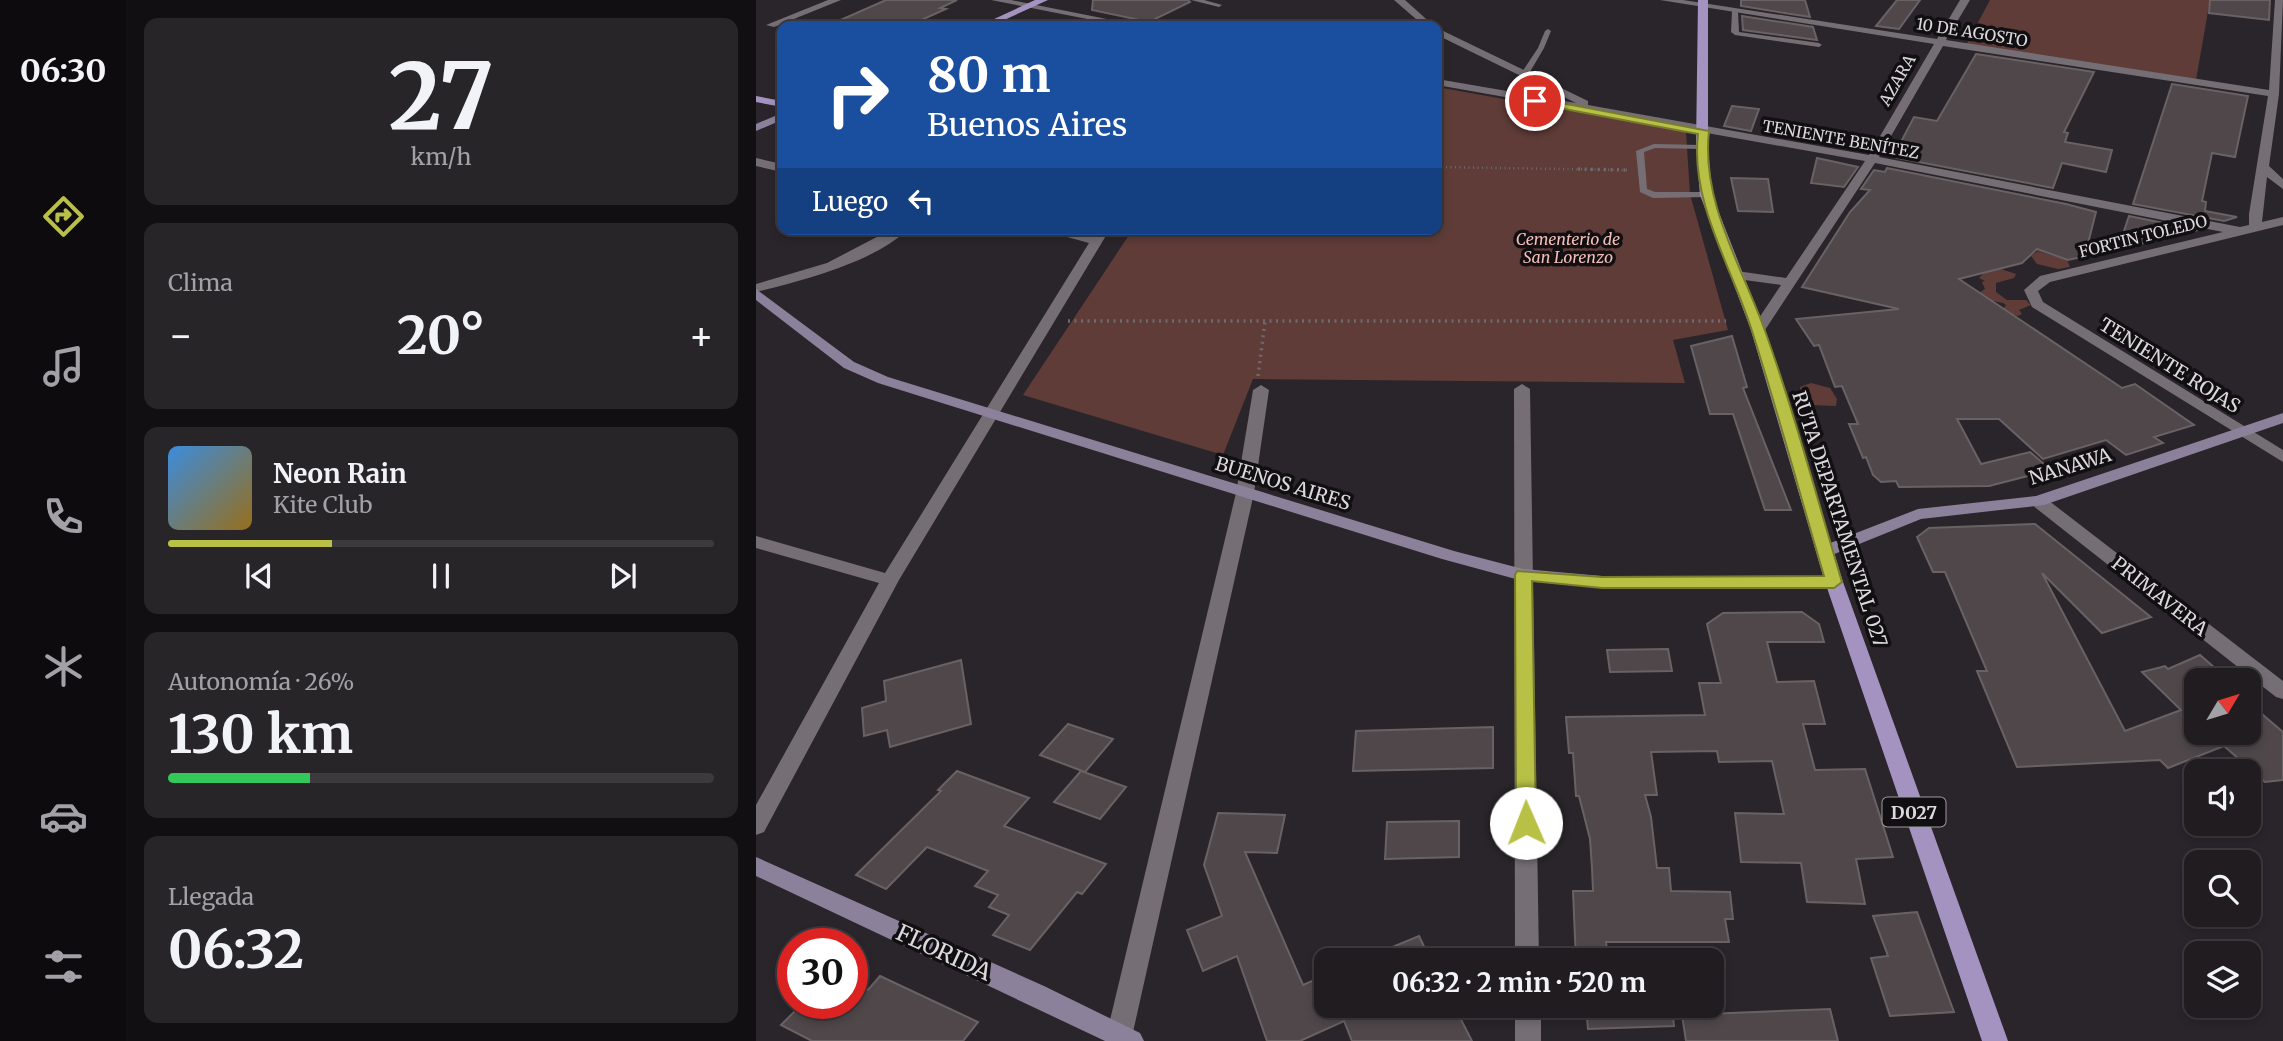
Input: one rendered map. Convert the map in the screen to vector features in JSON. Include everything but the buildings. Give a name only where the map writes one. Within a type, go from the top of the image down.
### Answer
[{"type":"main road","points":[[995,21],[1043,0]]},
{"type":"main road","name":"RUTA DEPARTAMENTAL 027","points":[[1703,3],[1702,148],[1706,195],[1758,330],[1834,582],[1994,1041]]},
{"type":"main road","points":[[756,99],[777,103]]},
{"type":"street","points":[[781,21],[836,0]]},
{"type":"street","points":[[996,0],[1110,21]]},
{"type":"street","points":[[1399,0],[1423,21]]},
{"type":"street","name":"10 DE AGOSTO","points":[[1665,0],[1703,3],[1735,11],[2274,94]]},
{"type":"street","name":"AZARA","points":[[1758,330],[1872,159],[1965,0]]},
{"type":"street","points":[[2256,227],[2255,214],[2279,73],[2281,4]]},
{"type":"street","points":[[771,25],[777,23]]},
{"type":"street","points":[[1442,34],[1609,115]]},
{"type":"street","name":"TENIENTE BENÍTEZ","points":[[1442,83],[1609,115],[1872,159],[2239,231]]},
{"type":"street","points":[[756,128],[777,118]]},
{"type":"street","points":[[756,162],[777,167]]},
{"type":"street","points":[[2264,168],[2283,186]]},
{"type":"street","name":"FORTIN TOLEDO","points":[[2037,304],[2031,290],[2045,279],[2283,221]]},
{"type":"street","points":[[756,288],[827,270],[866,252],[893,235]]},
{"type":"street","points":[[756,826],[890,580],[1100,235]]},
{"type":"street","points":[[1737,275],[1788,282]]},
{"type":"street","name":"BUENOS AIRES","points":[[756,293],[849,365],[883,380],[1448,555],[1523,575],[1602,582],[1834,582]]},
{"type":"street","name":"TENIENTE ROJAS","points":[[2037,304],[2283,457]]},
{"type":"street","points":[[1123,1039],[1245,493],[1259,385]]},
{"type":"street","points":[[1522,389],[1527,948]]},
{"type":"street","name":"NANAWA","points":[[1826,551],[1918,514],[2038,500],[2283,418]]},
{"type":"street","name":"PRIMAVERA","points":[[2038,500],[2283,692]]},
{"type":"street","points":[[756,542],[890,580]]},
{"type":"street","name":"FLORIDA","points":[[756,866],[1035,994],[1123,1039]]},
{"type":"street","points":[[1528,1018],[1528,1041]]},
{"type":"lane","points":[[1194,0],[1219,5]]},
{"type":"lane","points":[[1735,11],[1734,33],[1819,45]]},
{"type":"lane","points":[[1524,75],[1548,31]]},
{"type":"lane","points":[[1702,148],[1646,148],[1640,151],[1643,190],[1648,193],[1706,195]]},
{"type":"path","points":[[1442,167],[1643,170]]},
{"type":"path","points":[[1047,321],[1726,321]]},
{"type":"path","points":[[1259,385],[1265,321]]},
{"type":"green space","points":[[1990,0],[2210,0],[2196,80],[1966,45]]},
{"type":"green space","name":"Cementerio de San Lorenzo","points":[[1442,88],[1686,132],[1690,194],[1728,330],[1673,340],[1685,383],[1253,379],[1223,455],[1023,395],[1129,235],[1442,235]]},
{"type":"green space","points":[[2038,251],[2067,260],[2070,267],[2058,269],[2037,264],[2031,256]]},
{"type":"green space","points":[[1989,265],[2016,274],[2014,278],[1996,283],[1996,292],[2007,300],[2026,300],[2031,305],[2019,310],[2022,314],[2018,316],[2000,313],[2006,305],[1983,299],[1977,294],[1985,289],[1982,282],[1985,281],[1979,278],[1983,274],[1980,271]]},
{"type":"green space","points":[[1811,383],[1830,388],[1837,399],[1836,406],[1810,405],[1801,398],[1800,387]]},
{"type":"route","points":[[1526,823],[1523,575],[1602,582],[1834,582],[1758,330],[1706,195],[1702,148],[1704,131],[1535,101]]}]
